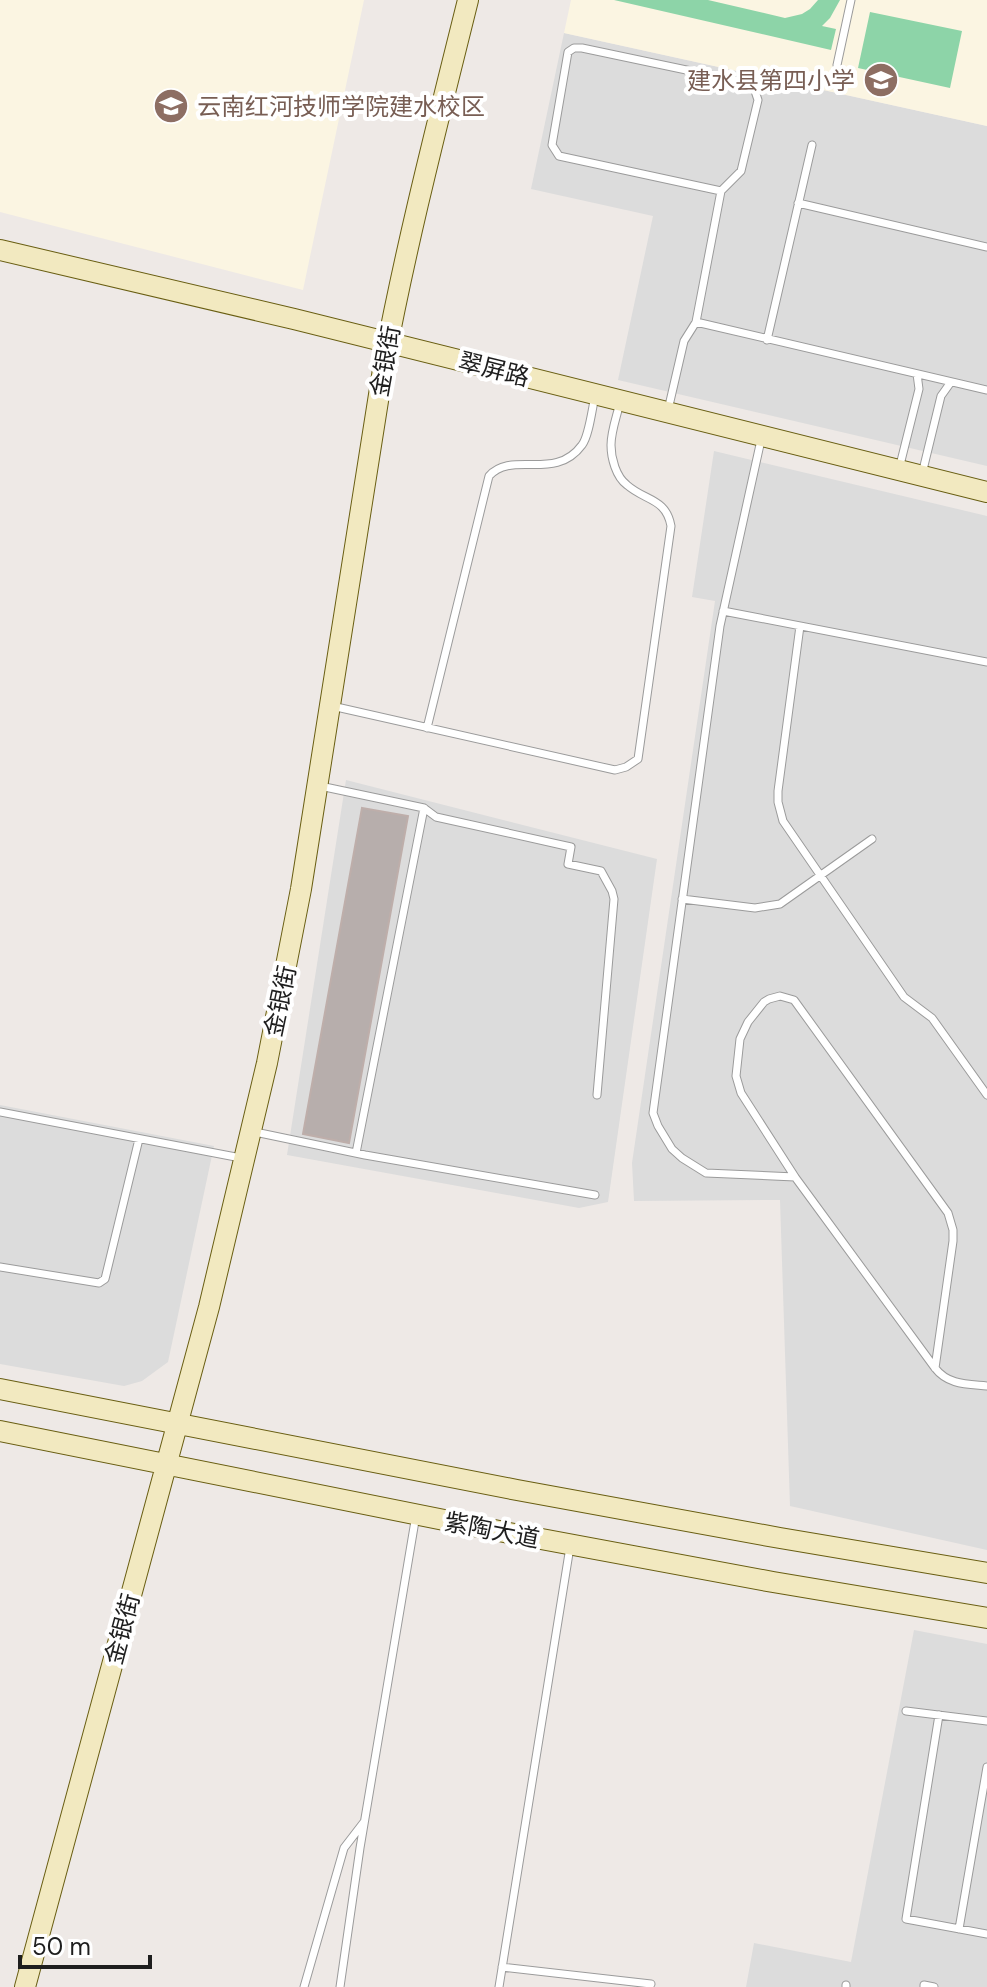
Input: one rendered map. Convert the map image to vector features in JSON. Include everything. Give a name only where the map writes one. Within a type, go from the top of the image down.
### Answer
[{"type":"street","name":"金银街","points":[[25,1987],[209,1307],[245,1159],[294,934],[388,343],[411,228],[468,0]]},
{"type":"street","name":"翠屏路","points":[[0,250],[987,492]]},
{"type":"street","name":"紫陶大道","points":[[0,1389],[718,1527],[987,1573]]},
{"type":"street","name":"紫陶大道","points":[[0,1431],[571,1545],[987,1618]]},
{"type":"lane","points":[[837,65],[851,0]]},
{"type":"lane","points":[[668,412],[684,341],[696,322],[721,191],[741,171],[758,100],[748,83],[582,48],[568,52],[552,145],[559,156],[721,191]]},
{"type":"lane","points":[[767,340],[812,145]]},
{"type":"lane","points":[[798,203],[987,247]]},
{"type":"lane","points":[[696,322],[987,390]]},
{"type":"lane","points":[[899,470],[919,389],[917,374]]},
{"type":"lane","points":[[922,476],[941,396],[951,382]]},
{"type":"lane","points":[[427,728],[489,476],[503,465],[542,466],[575,452],[584,443],[596,395]]},
{"type":"lane","points":[[330,706],[615,770],[638,759],[671,526],[663,507],[626,485],[613,462],[611,441],[620,401]]},
{"type":"lane","points":[[762,436],[723,611],[653,1113],[672,1149],[706,1173],[795,1177]]},
{"type":"lane","points":[[723,611],[987,662]]},
{"type":"lane","points":[[800,626],[778,802],[783,821],[904,997],[932,1018],[987,1095]]},
{"type":"lane","points":[[317,786],[424,808],[436,817],[571,847],[568,864],[601,871],[614,899],[597,1095]]},
{"type":"lane","points":[[356,1153],[424,808]]},
{"type":"lane","points":[[682,899],[755,908],[780,904],[872,839]]},
{"type":"lane","points":[[935,1368],[953,1241],[948,1213],[794,1000],[774,997],[764,1002],[748,1022],[740,1039],[737,1083],[741,1093],[795,1177],[935,1368],[942,1377],[952,1382],[987,1386]]},
{"type":"lane","points":[[0,1112],[245,1159]]},
{"type":"lane","points":[[251,1132],[595,1195]]},
{"type":"lane","points":[[0,1267],[99,1283],[105,1279],[139,1139]]},
{"type":"lane","points":[[340,1987],[416,1515]]},
{"type":"lane","points":[[499,1987],[571,1545]]},
{"type":"lane","points":[[906,1711],[987,1721]]},
{"type":"lane","points":[[939,1715],[906,1919],[987,1934]]},
{"type":"lane","points":[[959,1929],[987,1767]]},
{"type":"lane","points":[[304,1987],[344,1848],[365,1821]]},
{"type":"lane","points":[[502,1967],[651,1984]]},
{"type":"lane","points":[[573,1987],[575,1975]]},
{"type":"lane","points":[[924,1987],[934,1987]]},
{"type":"shaded area","name":"云南红河技师学院建水校区","points":[[0,0],[364,0],[303,290],[0,212]]},
{"type":"shaded area","name":"建水县第四小学","points":[[571,0],[987,0],[987,126],[564,33]]},
{"type":"shaded area","points":[[564,33],[987,126],[987,466],[618,380],[653,216],[531,189]]},
{"type":"shaded area","points":[[714,451],[987,516],[987,1550],[790,1506],[780,1200],[634,1201],[632,1163],[715,601],[692,597]]},
{"type":"shaded area","points":[[346,780],[657,859],[608,1202],[579,1208],[287,1155]]},
{"type":"shaded area","points":[[0,1105],[214,1146],[168,1362],[142,1381],[124,1386],[0,1364]]},
{"type":"shaded area","points":[[914,1630],[987,1644],[987,1987],[746,1987],[754,1943],[851,1962]]},
{"type":"green space","points":[[614,0],[708,0],[785,18],[802,14],[818,0],[840,0],[822,26],[836,29],[831,50]]},
{"type":"green space","points":[[870,12],[962,31],[950,88],[858,68]]},
{"type":"building","points":[[362,808],[408,816],[349,1143],[303,1134]]},
{"type":"place","name":"建水县第四小学","points":[[881,80]]},
{"type":"place","name":"云南红河技师学院建水校区","points":[[171,106]]}]
